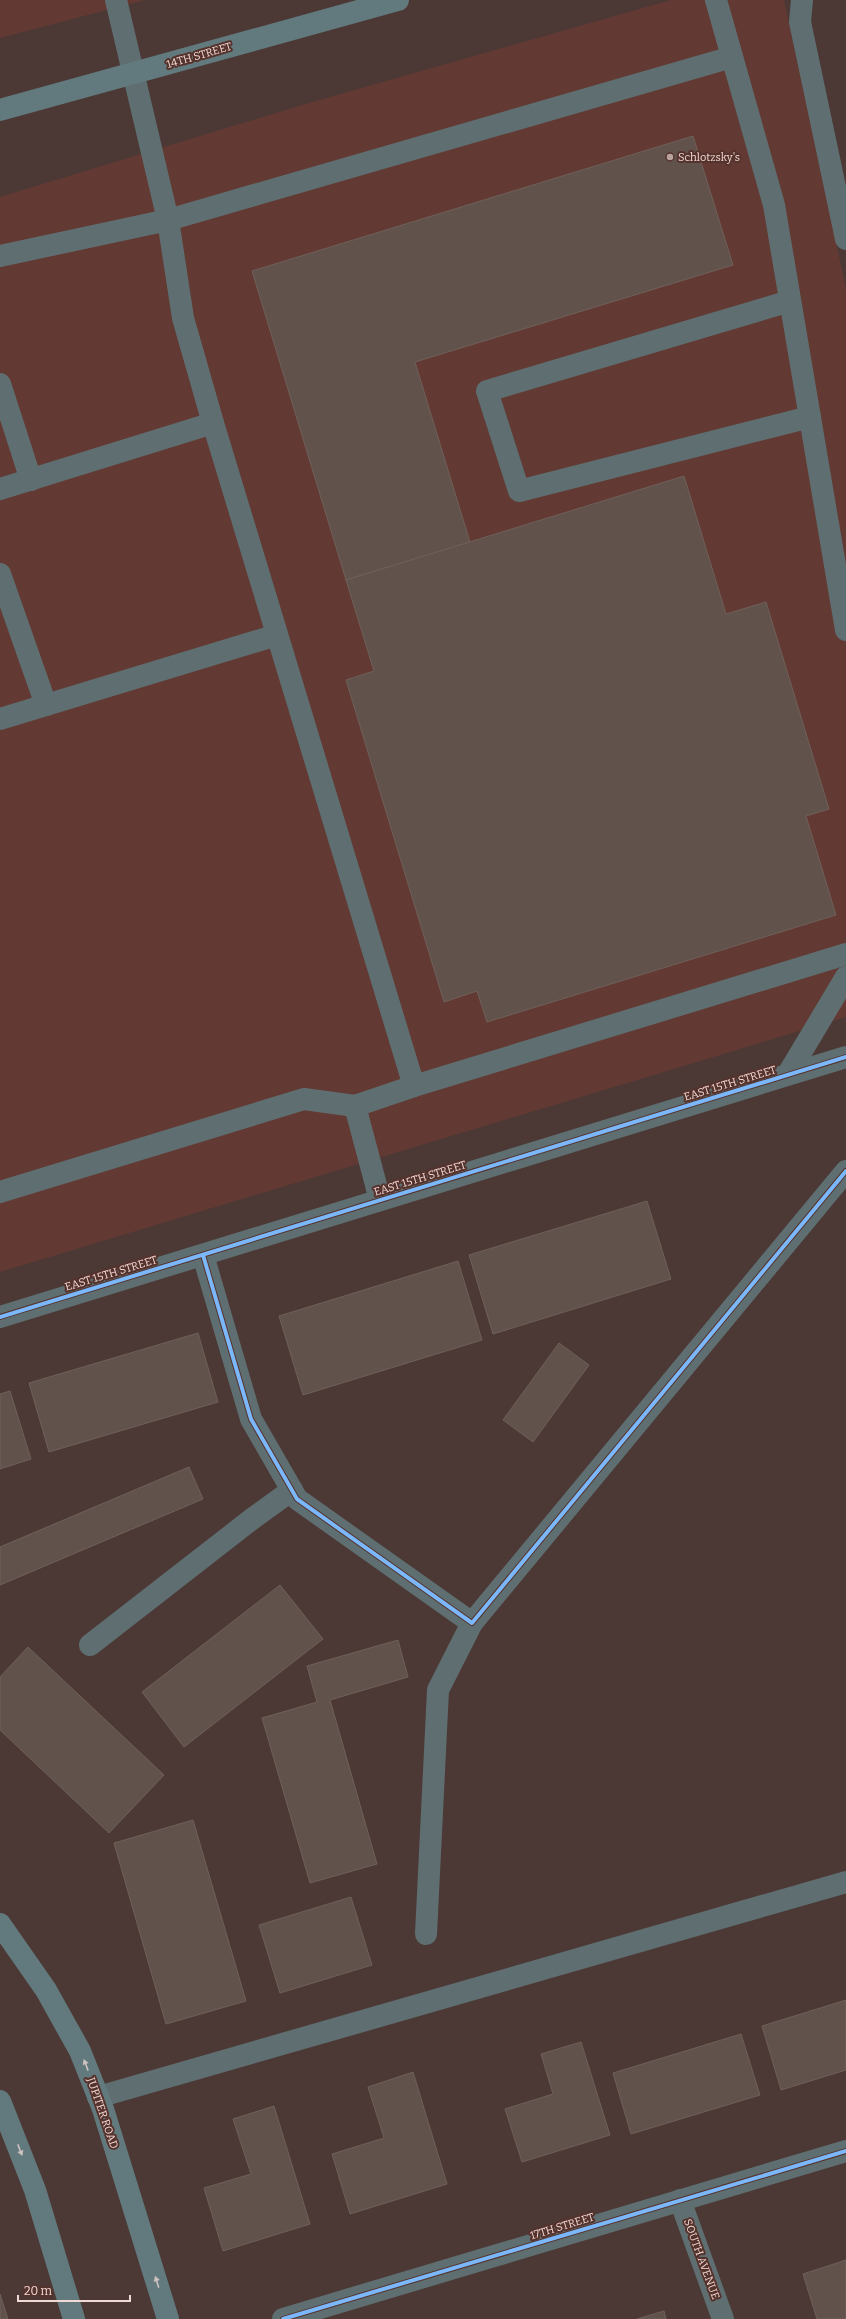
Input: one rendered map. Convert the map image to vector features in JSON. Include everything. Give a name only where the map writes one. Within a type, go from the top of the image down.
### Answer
[{"type":"main road","name":"14TH STREET","points":[[0,110],[398,0]]},
{"type":"main road","name":"JUPITER ROAD","points":[[0,1924],[50,1997],[80,2051],[98,2097],[168,2319]]},
{"type":"main road","points":[[0,2100],[5,2126],[35,2190],[74,2319]]},
{"type":"street","points":[[116,0],[132,74],[168,220],[182,318],[414,1086]]},
{"type":"street","points":[[716,0],[774,205],[846,630]]},
{"type":"street","points":[[802,0],[800,22],[846,239]]},
{"type":"street","points":[[0,256],[168,220],[732,57]]},
{"type":"street","points":[[790,301],[487,391],[519,491],[810,417]]},
{"type":"street","points":[[0,384],[31,480]]},
{"type":"street","points":[[0,489],[213,423]]},
{"type":"street","points":[[0,574],[46,705]]},
{"type":"street","points":[[0,719],[277,636]]},
{"type":"street","points":[[0,1192],[304,1100],[355,1106],[414,1086],[846,954]]},
{"type":"street","points":[[788,1074],[846,977]]},
{"type":"street","name":"EAST 15TH STREET","points":[[0,1317],[846,1057]]},
{"type":"street","points":[[355,1106],[380,1200]]},
{"type":"street","points":[[426,1934],[438,1690],[472,1623],[846,1171]]},
{"type":"street","points":[[203,1255],[251,1419],[296,1499],[472,1623]]},
{"type":"street","points":[[90,1645],[252,1519],[292,1490]]},
{"type":"street","points":[[98,2097],[846,1882]]},
{"type":"street","name":"17TH STREET","points":[[283,2319],[846,2151]]},
{"type":"street","name":"SOUTH AVENUE","points":[[680,2200],[723,2319]]},
{"type":"shaded area","points":[[0,0],[145,0],[0,38]]},
{"type":"shaded area","points":[[671,0],[784,0],[846,289],[846,1017],[0,1272],[0,197],[309,103]]},
{"type":"building","points":[[693,136],[733,265],[415,362],[470,542],[346,580],[252,271]]},
{"type":"building","points":[[684,476],[726,614],[766,602],[829,809],[806,816],[836,915],[487,1022],[477,991],[444,1002],[346,680],[374,671],[346,580]]},
{"type":"building","points":[[647,1201],[671,1279],[493,1334],[469,1255]]},
{"type":"building","points":[[458,1261],[482,1340],[303,1395],[279,1316]]},
{"type":"building","points":[[198,1333],[218,1402],[49,1452],[29,1383]]},
{"type":"building","points":[[559,1343],[589,1365],[533,1442],[503,1420]]},
{"type":"building","points":[[10,1391],[31,1459],[0,1469],[0,1394]]},
{"type":"building","points":[[189,1467],[203,1499],[0,1585],[0,1547]]},
{"type":"building","points":[[280,1585],[323,1639],[184,1747],[142,1692]]},
{"type":"building","points":[[398,1640],[408,1677],[330,1700],[377,1864],[310,1883],[262,1718],[317,1702],[307,1666]]},
{"type":"building","points":[[28,1647],[164,1775],[109,1833],[0,1730],[0,1677]]},
{"type":"building","points":[[193,1820],[246,2001],[166,2024],[114,1843]]},
{"type":"building","points":[[351,1897],[372,1965],[280,1993],[259,1925]]},
{"type":"building","points":[[846,2000],[846,2070],[781,2090],[762,2026]]},
{"type":"building","points":[[741,2034],[760,2095],[631,2134],[613,2073]]},
{"type":"building","points":[[581,2042],[610,2135],[522,2162],[505,2109],[553,2094],[541,2054]]},
{"type":"building","points":[[413,2072],[447,2184],[350,2214],[332,2154],[384,2138],[368,2087]]},
{"type":"building","points":[[274,2106],[310,2224],[223,2251],[204,2188],[251,2174],[233,2119]]},
{"type":"building","points":[[846,2260],[846,2319],[817,2319],[803,2274]]},
{"type":"building","points":[[0,2294],[8,2319],[0,2319]]},
{"type":"building","points":[[664,2311],[666,2319],[637,2319]]},
{"type":"cycle path","points":[[0,1317],[846,1057]]},
{"type":"cycle path","points":[[203,1255],[251,1419],[297,1499],[472,1623],[846,1171]]},
{"type":"cycle path","points":[[283,2319],[846,2151]]},
{"type":"place","name":"Schlotzsky's","points":[[670,157]]}]
